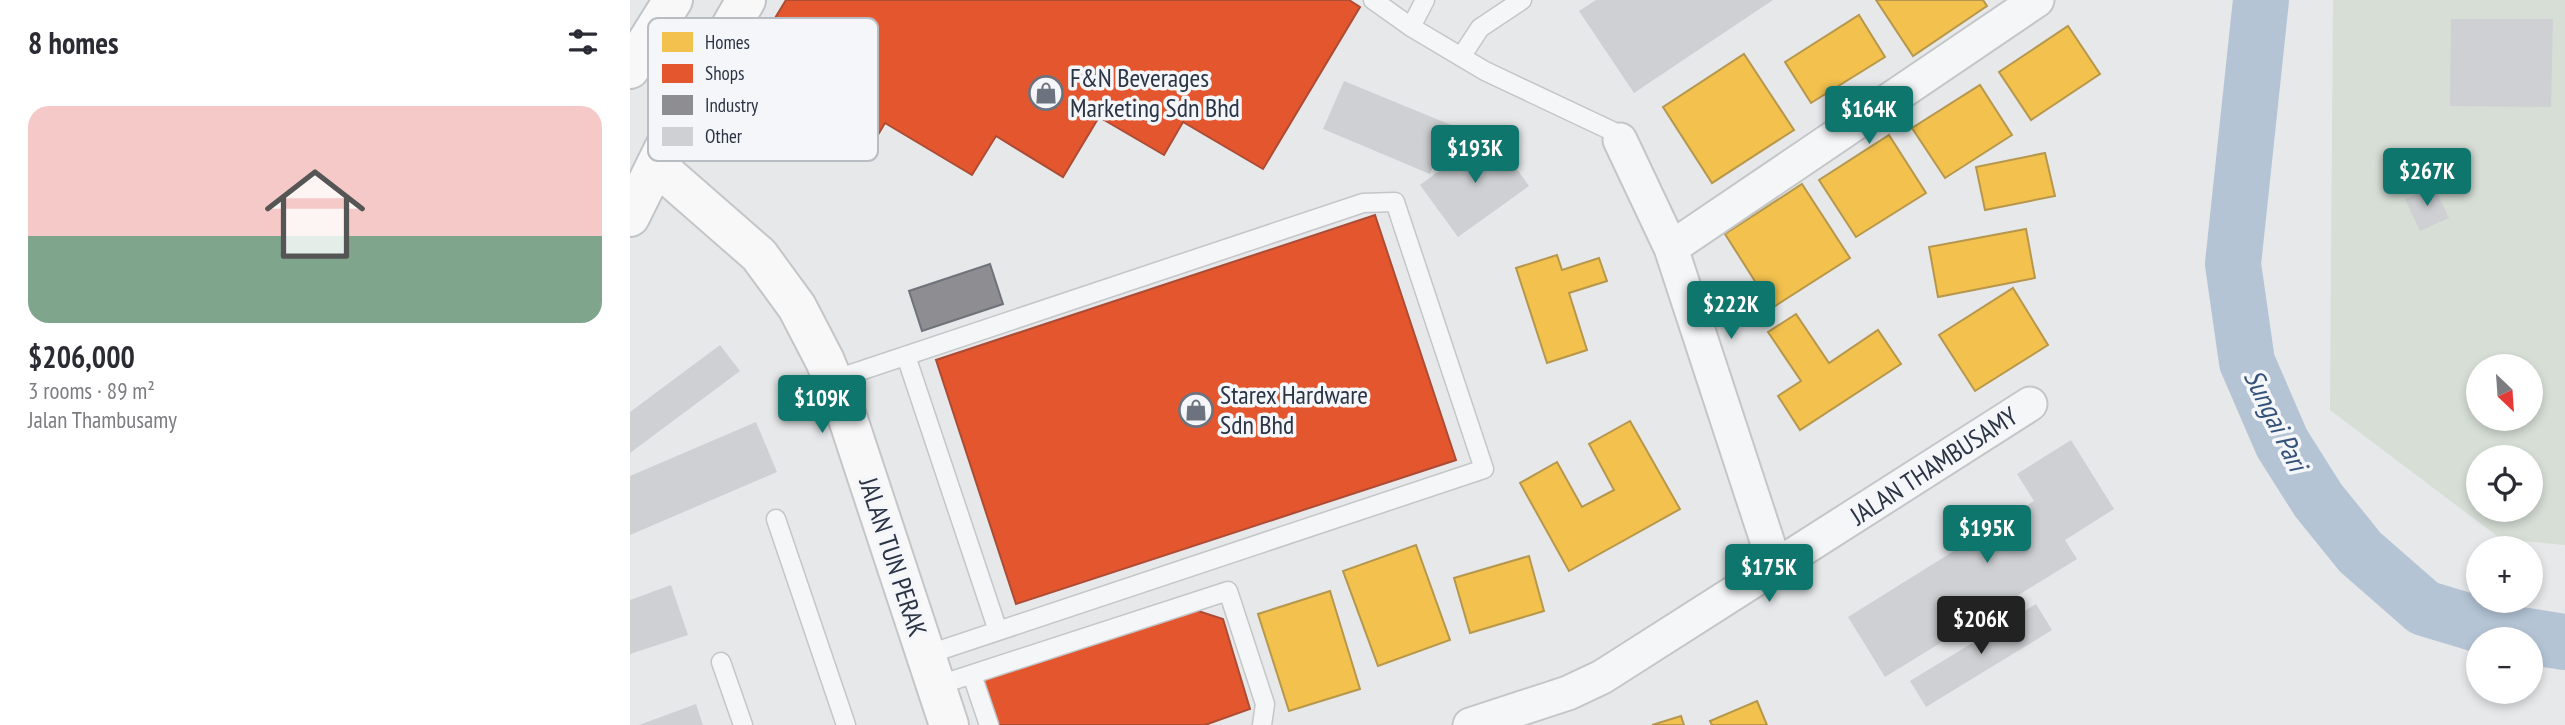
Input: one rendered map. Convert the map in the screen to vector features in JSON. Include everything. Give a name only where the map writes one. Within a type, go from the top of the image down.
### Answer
[{"type":"main road","points":[[662,18],[673,0]]},
{"type":"main road","points":[[736,18],[746,0]]},
{"type":"main road","points":[[630,69],[648,40]]},
{"type":"main road","points":[[630,217],[658,161]]},
{"type":"main road","name":"JALAN TUN PERAK","points":[[656,165],[760,256],[797,307],[833,380],[846,414],[948,725]]},
{"type":"street","points":[[1671,248],[2037,0]]},
{"type":"street","points":[[1620,140],[1671,248],[1776,568]]},
{"type":"street","name":"JALAN THAMBUSAMY","points":[[1469,725],[1567,693],[1602,677],[2030,404]]},
{"type":"lane","points":[[1373,0],[1411,27],[1485,71],[1612,131],[1620,140]]},
{"type":"lane","points":[[1411,27],[1425,0]]},
{"type":"lane","points":[[1461,57],[1480,27],[1521,0]]},
{"type":"lane","points":[[833,380],[1363,203],[1395,202],[1484,469],[998,631],[931,671]]},
{"type":"lane","points":[[906,356],[998,631]]},
{"type":"lane","points":[[776,519],[846,725]]},
{"type":"lane","points":[[931,671],[972,674],[1228,591],[1265,704],[1262,725]]},
{"type":"lane","points":[[721,662],[743,725]]},
{"type":"lane","points":[[972,674],[989,725]]},
{"type":"shaded area","points":[[2333,0],[2565,0],[2565,545],[2543,543],[2543,536],[2497,536],[2478,522],[2543,522],[2543,445],[2466,445],[2466,513],[2330,410]]},
{"type":"building: Homes","points":[[1876,0],[1983,0],[1987,6],[1913,56]]},
{"type":"building: Homes","points":[[1859,15],[1885,57],[1811,103],[1785,62]]},
{"type":"building: Homes","points":[[2068,26],[2100,74],[2031,120],[1999,72]]},
{"type":"building: Homes","points":[[1744,54],[1794,130],[1712,183],[1663,107]]},
{"type":"building: Homes","points":[[1980,85],[2012,135],[1945,178],[1912,128]]},
{"type":"building: Homes","points":[[1889,135],[1926,193],[1856,237],[1819,180]]},
{"type":"building: Homes","points":[[2045,153],[2055,196],[1985,210],[1976,167]]},
{"type":"building: Homes","points":[[1802,184],[1850,258],[1772,308],[1725,234]]},
{"type":"building: Homes","points":[[2026,229],[2035,278],[1938,297],[1929,247]]},
{"type":"building: Homes","points":[[1557,255],[1562,270],[1599,258],[1607,281],[1569,293],[1587,350],[1547,363],[1516,268]]},
{"type":"building: Homes","points":[[2013,288],[2048,345],[1975,391],[1939,335]]},
{"type":"building: Homes","points":[[1796,314],[1829,363],[1878,330],[1901,364],[1800,430],[1778,396],[1801,381],[1768,332]]},
{"type":"building: Homes","points":[[1630,421],[1680,509],[1569,571],[1520,483],[1557,462],[1582,507],[1614,490],[1589,444]]},
{"type":"building: Homes","points":[[1416,545],[1450,640],[1378,666],[1343,571]]},
{"type":"building: Homes","points":[[1529,556],[1544,611],[1470,633],[1454,578]]},
{"type":"building: Homes","points":[[1330,591],[1360,689],[1289,711],[1258,614]]},
{"type":"building: Homes","points":[[1757,701],[1767,725],[1712,725],[1710,721]]},
{"type":"building: Homes","points":[[1681,716],[1684,725],[1652,725]]},
{"type":"building: Shops","name":"F&N Beverages Marketing Sdn Bhd","points":[[786,0],[1349,0],[1360,7],[1263,169],[1183,122],[1164,155],[1099,117],[1063,177],[996,136],[972,175],[885,123],[878,135],[878,18],[775,18]]},
{"type":"building: Shops","name":"Starex Hardware Sdn Bhd","points":[[1375,215],[1456,460],[1016,604],[936,360]]},
{"type":"building: Shops","points":[[1195,610],[1223,619],[1250,709],[1205,725],[999,725],[983,679]]},
{"type":"building: Industry","points":[[990,264],[1003,304],[922,331],[909,291]]},
{"type":"building: Other","points":[[1596,0],[1773,0],[1634,93],[1579,11]]},
{"type":"building: Other","points":[[2451,19],[2553,19],[2551,107],[2450,106]]},
{"type":"building: Other","points":[[1344,81],[1451,125],[1430,174],[1323,129]]},
{"type":"building: Other","points":[[1491,133],[1529,186],[1458,237],[1420,185]]},
{"type":"building: Other","points":[[2434,186],[2449,218],[2420,231],[2405,199]]},
{"type":"building: Other","points":[[720,345],[740,371],[630,453],[630,412]]},
{"type":"building: Other","points":[[756,422],[777,472],[630,535],[630,476]]},
{"type":"building: Other","points":[[2071,440],[2114,509],[2065,540],[2077,559],[1885,677],[1848,617],[2034,501],[2017,474]]},
{"type":"building: Other","points":[[671,585],[688,635],[630,654],[630,600]]},
{"type":"building: Other","points":[[2036,604],[2052,630],[1926,707],[1910,681]]},
{"type":"building: Other","points":[[696,704],[703,725],[639,725]]},
{"type":"waterway","name":"Sungai Pari","points":[[2261,0],[2233,264],[2247,362],[2282,443],[2318,500],[2360,552],[2424,608],[2507,633],[2565,642]]},
{"type":"place","name":"F&N Beverages Marketing Sdn Bhd","points":[[1046,93]]},
{"type":"place","name":"Starex Hardware Sdn Bhd","points":[[1196,410]]}]
